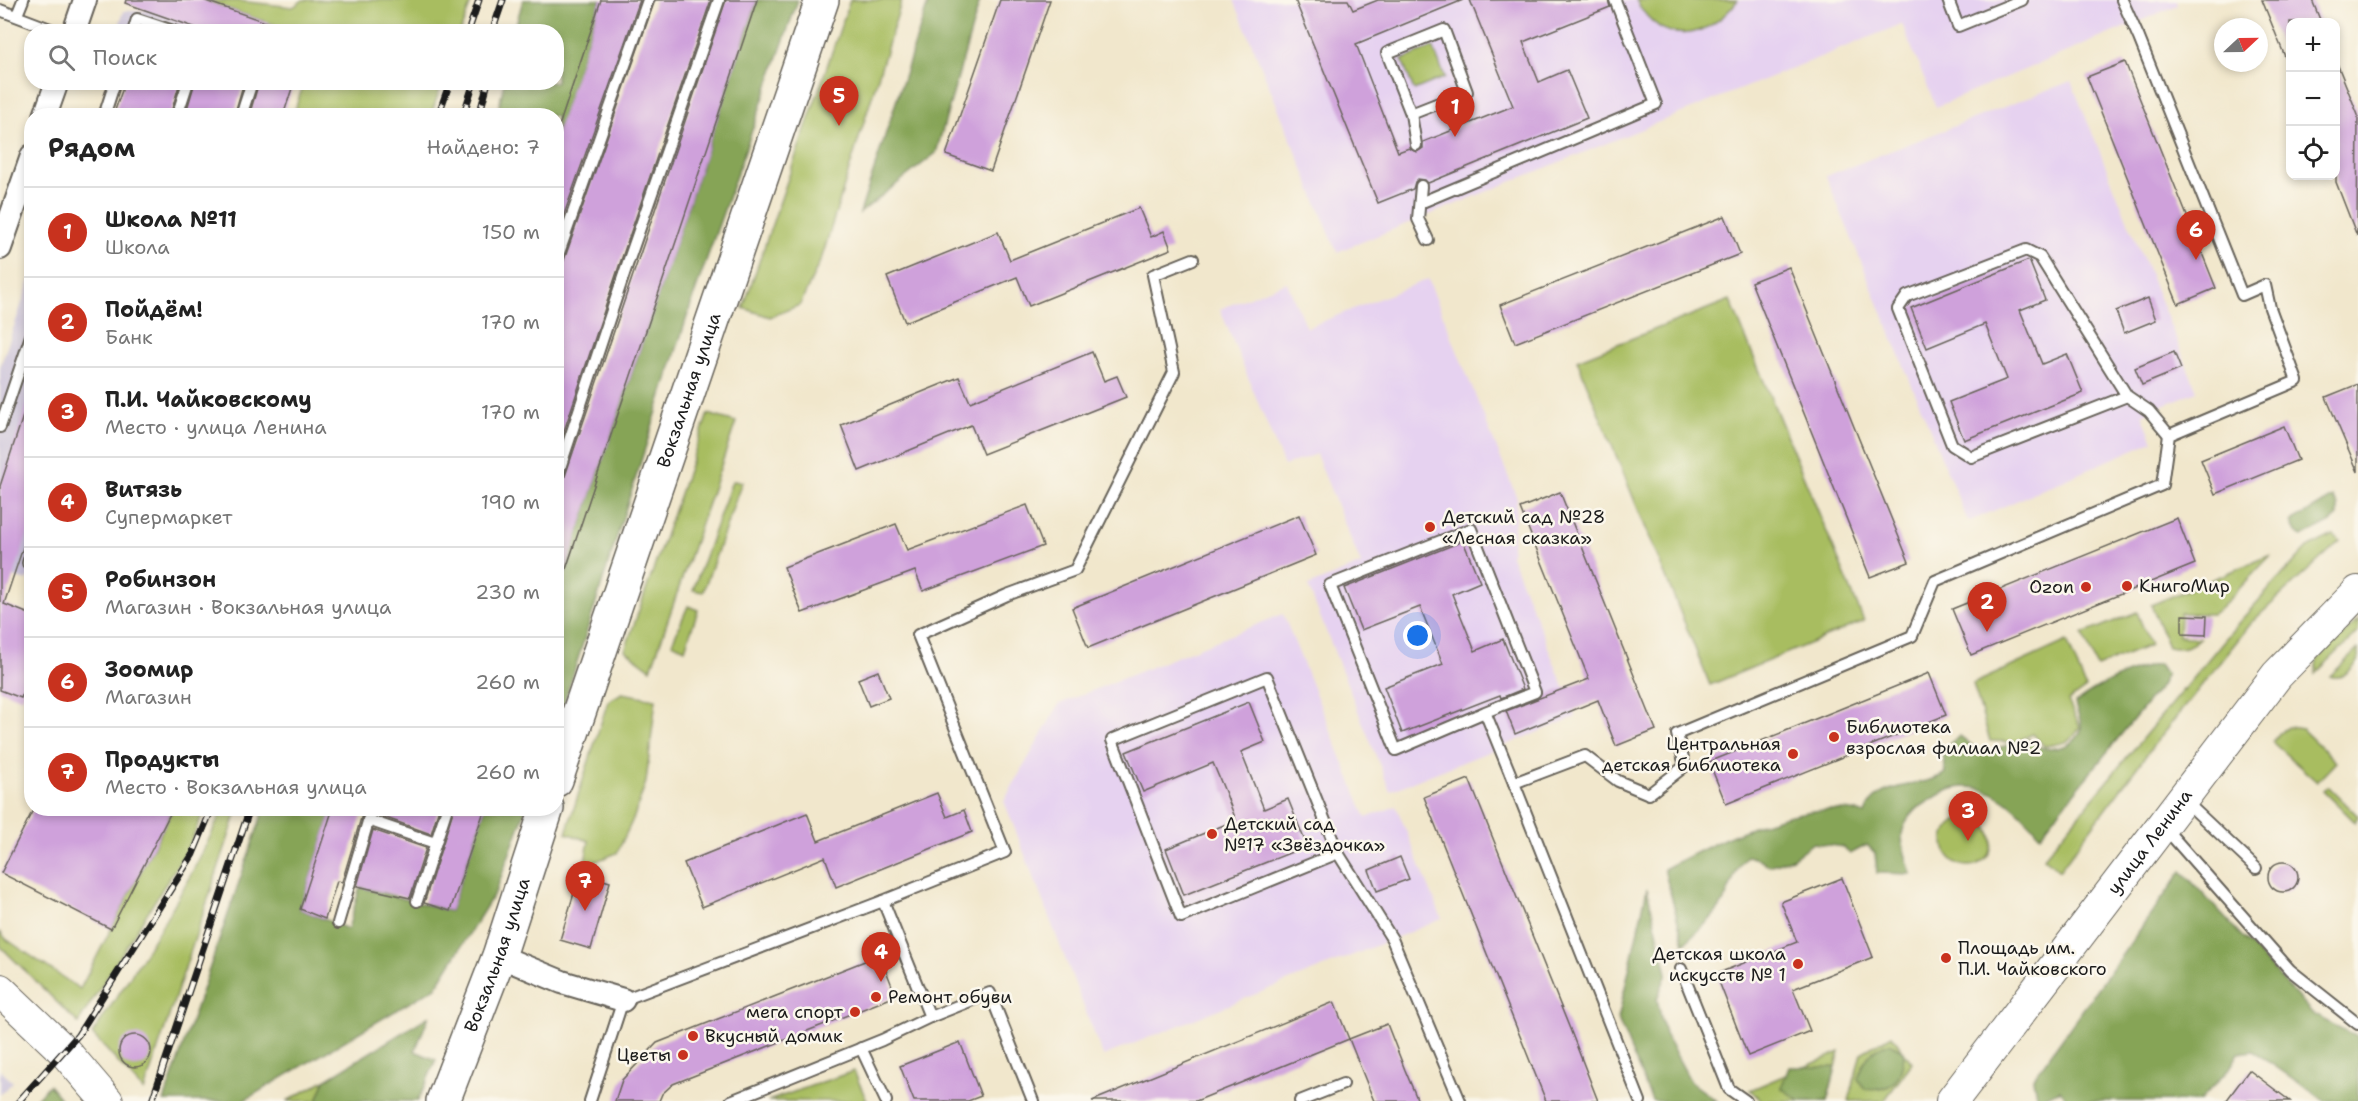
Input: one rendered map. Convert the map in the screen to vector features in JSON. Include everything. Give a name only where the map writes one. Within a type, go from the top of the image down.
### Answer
[{"type":"main road","name":"Вокзальная улица","points":[[564,757],[822,0]]},
{"type":"main road","name":"Вокзальная улица","points":[[443,1101],[499,956],[544,816]]},
{"type":"street","points":[[77,24],[85,0]]},
{"type":"street","points":[[48,108],[54,90]]},
{"type":"street","points":[[0,248],[24,179]]},
{"type":"street","name":"улица Ленина","points":[[1952,1101],[2184,800],[2277,675],[2358,592]]},
{"type":"street","points":[[499,956],[562,982],[623,1000]]},
{"type":"street","points":[[0,990],[65,1052],[107,1101]]},
{"type":"lane","points":[[17,15],[23,0]]},
{"type":"lane","points":[[564,238],[648,0]]},
{"type":"lane","points":[[564,456],[719,0]]},
{"type":"lane","points":[[1420,203],[1656,104],[1615,0]]},
{"type":"lane","points":[[1948,0],[1958,26],[2022,0]]},
{"type":"lane","points":[[2122,0],[2242,295],[2265,285],[2270,308],[2297,381],[2169,435]]},
{"type":"lane","points":[[0,10],[39,24]]},
{"type":"lane","points":[[135,24],[137,19],[152,24]]},
{"type":"lane","points":[[1411,114],[1467,92],[1444,30],[1387,53],[1411,114],[1416,145]]},
{"type":"lane","points":[[107,108],[113,90]]},
{"type":"lane","points":[[180,108],[185,90]]},
{"type":"lane","points":[[244,108],[249,90]]},
{"type":"lane","points":[[1421,186],[1418,219],[1428,240]]},
{"type":"lane","points":[[1514,783],[1585,756],[1618,781],[1649,794],[1684,766],[1677,734],[1912,636],[1935,581],[2162,485],[2169,435],[2149,411],[2127,396],[2040,257],[2026,250],[1907,296],[1898,309],[1952,445],[1971,458],[2127,396]]},
{"type":"lane","points":[[590,1101],[623,1000],[1005,852],[918,635],[1007,595],[1075,570],[1174,372],[1153,275],[1193,259]]},
{"type":"lane","points":[[0,427],[24,356]]},
{"type":"lane","points":[[1471,529],[1535,692],[1485,712],[1396,750],[1330,585],[1471,529]]},
{"type":"lane","points":[[1338,853],[1181,917],[1112,740],[1267,677],[1338,853],[1392,939],[1460,1101]]},
{"type":"lane","points":[[1485,712],[1640,1101]]},
{"type":"lane","points":[[2184,800],[2256,868]]},
{"type":"lane","points":[[338,923],[369,816]]},
{"type":"lane","points":[[417,901],[444,816]]},
{"type":"lane","points":[[368,820],[435,843]]},
{"type":"lane","points":[[2163,827],[2290,970],[2358,1024]]},
{"type":"lane","points":[[883,901],[930,1017]]},
{"type":"lane","points":[[1681,969],[1729,1089],[1746,1101]]},
{"type":"lane","points":[[731,1101],[990,993],[1033,1101]]},
{"type":"lane","points":[[861,1048],[885,1101]]},
{"type":"lane","points":[[1300,1101],[1343,1084]]},
{"type":"shaded area","points":[[153,0],[203,0],[270,24],[120,24],[124,11],[149,11]]},
{"type":"shaded area","points":[[1234,0],[2177,0],[2178,5],[1936,107],[1902,24],[1337,252]]},
{"type":"shaded area","points":[[2071,81],[2197,391],[2142,414],[2153,441],[1968,522],[1826,176]]},
{"type":"shaded area","name":"Детский сад №28 «Лесная сказка»","points":[[1428,279],[1517,498],[1511,556],[1576,717],[1390,791],[1308,586],[1361,564],[1316,454],[1284,466],[1220,309],[1287,282],[1306,328]]},
{"type":"shaded area","points":[[24,297],[24,580],[0,573],[0,367]]},
{"type":"shaded area","name":"Детский сад №17 «Звёздочка»","points":[[1283,614],[1366,818],[1396,806],[1442,919],[1103,1056],[1004,801],[1059,704]]},
{"type":"shaded area","points":[[0,1070],[13,1082],[0,1095]]},
{"type":"green space","points":[[303,0],[472,0],[463,24],[272,24],[205,1],[239,1],[293,7]]},
{"type":"green space","points":[[523,0],[601,0],[564,114],[564,108],[499,108],[503,90],[564,90],[564,24],[516,24]]},
{"type":"green space","points":[[757,0],[798,0],[693,298],[564,703],[564,575]]},
{"type":"green space","points":[[850,0],[902,0],[822,257],[800,305],[770,317],[743,308]]},
{"type":"green space","points":[[929,0],[980,0],[936,153],[860,213]]},
{"type":"green space","points":[[1636,0],[1738,0],[1713,24],[1686,33],[1672,32],[1659,26],[1647,16]]},
{"type":"green space","points":[[1433,47],[1445,77],[1414,90],[1402,60]]},
{"type":"green space","points":[[301,90],[440,90],[433,108],[295,108]]},
{"type":"green space","points":[[1730,300],[1864,621],[1710,685],[1577,360]]},
{"type":"green space","points":[[708,414],[736,422],[651,669],[625,650]]},
{"type":"green space","points":[[732,481],[742,482],[703,592],[693,590]]},
{"type":"green space","points":[[2333,497],[2338,505],[2338,516],[2302,537],[2295,531],[2291,522]]},
{"type":"green space","points":[[2333,535],[2340,541],[2253,621],[2153,746],[2059,871],[2044,857],[2240,621],[2307,548]]},
{"type":"green space","points":[[2271,555],[2221,608],[2212,614],[2180,613],[2179,636],[2200,638],[2186,647],[2168,647],[2151,605]]},
{"type":"green space","points":[[688,606],[698,610],[685,649],[672,643]]},
{"type":"green space","points":[[2137,612],[2150,645],[2097,667],[2083,634]]},
{"type":"green space","points":[[2358,620],[2358,632],[2315,674],[2317,660]]},
{"type":"green space","points":[[2067,641],[2086,688],[2068,701],[2080,727],[2077,732],[2070,740],[2044,746],[2033,734],[2015,742],[1990,741],[1973,684]]},
{"type":"green space","points":[[2358,649],[2358,662],[2346,674],[2338,677],[2330,676]]},
{"type":"green space","points":[[2159,664],[2166,674],[2162,684],[2040,835],[2014,807],[1993,793],[1969,787],[1952,789],[1919,807],[1906,824],[1902,838],[1911,874],[1877,873],[1875,853],[1867,845],[1850,854],[1844,847],[1813,843],[1792,858],[1769,866],[1761,860],[1747,856],[1717,911],[1684,944],[1664,869],[1735,834],[1788,816],[1814,811],[1840,810],[1865,814],[1878,795],[1946,773],[1943,756],[1950,743],[1960,736],[1983,754],[2029,739],[2037,746],[2046,748],[2064,746],[2075,740],[2081,730],[2075,703],[2115,679]]},
{"type":"green space","points":[[622,693],[656,699],[646,782],[634,817],[617,853],[584,866],[589,841],[566,833],[608,701]]},
{"type":"green space","points":[[2288,727],[2302,729],[2336,762],[2317,782],[2272,742],[2283,729]]},
{"type":"green space","points":[[2328,786],[2358,816],[2355,822],[2323,790]]},
{"type":"green space","points":[[169,816],[202,816],[187,850],[78,1023],[0,946],[0,932],[6,939],[80,989]]},
{"type":"green space","points":[[220,816],[236,816],[144,1091],[92,1034],[163,924]]},
{"type":"green space","points":[[262,816],[331,816],[300,909],[348,929],[360,887],[450,911],[483,816],[523,816],[496,891],[436,987],[243,1101],[164,1101]]},
{"type":"green space","points":[[1968,818],[1985,825],[1992,842],[1985,859],[1968,866],[1951,859],[1944,842],[1951,825]]},
{"type":"green space","points":[[2182,871],[2314,1015],[2358,1037],[2358,1101],[2325,1101],[2253,1051],[2239,1053],[2230,1068],[2200,1101],[2068,1101],[2060,1090],[2037,1101],[2033,1079]]},
{"type":"green space","points":[[1647,889],[1667,973],[1657,999],[1665,1034],[1691,1082],[1717,1101],[1652,1101],[1618,1019]]},
{"type":"green space","points":[[429,1016],[415,1051],[436,1060],[418,1101],[317,1101],[325,1080]]},
{"type":"green space","points":[[1892,1035],[1912,1063],[1884,1101],[1849,1101],[1861,1053]]},
{"type":"green space","points":[[1889,1043],[1904,1051],[1899,1076],[1895,1082],[1883,1089],[1865,1089],[1858,1079],[1865,1061],[1876,1049]]},
{"type":"green space","points":[[1840,1052],[1827,1101],[1762,1101],[1750,1090]]},
{"type":"green space","points":[[1789,1067],[1836,1067],[1827,1101],[1800,1101],[1781,1088]]},
{"type":"green space","points":[[854,1071],[867,1101],[768,1101]]},
{"type":"green space","points":[[325,1080],[317,1101],[287,1101]]},
{"type":"green space","points":[[49,1085],[62,1101],[34,1101]]},
{"type":"building","points":[[126,0],[203,0],[271,24],[185,24],[125,3]]},
{"type":"building","points":[[601,0],[640,0],[564,214],[564,111]]},
{"type":"building","points":[[655,0],[711,0],[564,431],[564,260]]},
{"type":"building","points":[[726,0],[757,0],[564,575],[564,479]]},
{"type":"building","points":[[1000,0],[1050,0],[991,171],[946,155]]},
{"type":"building","points":[[1295,0],[1348,0],[1353,10],[1378,0],[1463,0],[1356,44],[1398,152],[1409,148],[1417,152],[1423,148],[1423,142],[1513,106],[1470,0],[1608,0],[1610,7],[1523,42],[1539,82],[1567,70],[1587,118],[1428,183],[1418,179],[1413,189],[1378,203]]},
{"type":"building","points":[[2262,0],[2312,0],[2319,18],[2286,18],[2286,59]]},
{"type":"building","points":[[2125,62],[2216,288],[2178,304],[2087,77]]},
{"type":"building","points":[[2340,71],[2358,115],[2357,236],[2336,182],[2340,180]]},
{"type":"building","points":[[122,90],[178,90],[172,108],[116,108]]},
{"type":"building","points":[[193,90],[242,90],[236,108],[187,108]]},
{"type":"building","points":[[257,90],[291,90],[286,108],[251,108]]},
{"type":"building","points":[[1139,208],[1151,237],[1164,231],[1171,249],[1029,306],[1017,277],[905,322],[887,277],[998,232],[1010,260]]},
{"type":"building","points":[[1725,216],[1740,254],[1515,343],[1500,305]]},
{"type":"building","points":[[2029,260],[2045,300],[2020,310],[2042,364],[2067,354],[2083,393],[1964,440],[1949,402],[2007,379],[1985,324],[1927,348],[1911,308]]},
{"type":"building","points":[[1789,267],[1909,562],[1870,577],[1751,282]]},
{"type":"building","points":[[2148,298],[2156,320],[2124,333],[2116,311]]},
{"type":"building","points":[[1092,352],[1104,381],[1117,376],[1126,397],[983,454],[971,425],[859,471],[841,425],[959,377],[970,402]]},
{"type":"building","points":[[2174,352],[2181,369],[2142,385],[2135,368]]},
{"type":"building","points":[[2358,384],[2358,472],[2326,397]]},
{"type":"building","points":[[24,413],[24,545],[4,604],[24,612],[24,691],[21,698],[0,690],[0,486]]},
{"type":"building","points":[[2284,426],[2298,460],[2215,494],[2201,460]]},
{"type":"building","points":[[1560,492],[1656,730],[1616,746],[1598,700],[1515,734],[1506,711],[1589,679],[1520,508]]},
{"type":"building","points":[[1027,505],[1043,546],[923,591],[915,571],[802,613],[784,567],[896,524],[907,550]]},
{"type":"building","points":[[1299,515],[1316,555],[1088,648],[1072,608]]},
{"type":"building","points":[[2177,518],[2195,564],[1971,655],[1952,609]]},
{"type":"building","points":[[1463,541],[1480,582],[1452,594],[1475,651],[1503,639],[1523,689],[1501,698],[1500,695],[1402,733],[1384,687],[1443,664],[1420,607],[1361,630],[1344,588]]},
{"type":"building","points":[[2182,615],[2207,616],[2206,635],[2182,634]]},
{"type":"building","points":[[878,671],[889,698],[869,706],[858,679]]},
{"type":"building","points":[[1929,673],[1946,715],[1726,804],[1709,762]]},
{"type":"building","points":[[1249,702],[1265,742],[1241,752],[1253,782],[1264,809],[1288,799],[1307,846],[1184,895],[1166,849],[1236,820],[1226,794],[1213,763],[1143,792],[1126,752]]},
{"type":"building","points":[[1469,779],[1598,1101],[1546,1101],[1424,797]]},
{"type":"building","points":[[937,793],[947,817],[964,810],[972,832],[836,887],[825,857],[702,907],[684,863],[807,813],[818,841]]},
{"type":"building","points":[[30,816],[169,816],[111,929],[1,873]]},
{"type":"building","points":[[330,816],[362,816],[342,882],[337,881],[325,919],[300,909]]},
{"type":"building","points":[[381,816],[437,816],[431,834]]},
{"type":"building","points":[[451,816],[482,816],[450,911],[424,903]]},
{"type":"building","points":[[373,830],[426,848],[410,898],[357,886]]},
{"type":"building","points":[[1400,857],[1409,879],[1377,891],[1369,870]]},
{"type":"building","points":[[2283,862],[2294,866],[2298,877],[2294,888],[2283,892],[2272,888],[2268,877],[2272,866]]},
{"type":"building","points":[[580,873],[610,882],[591,949],[560,940]]},
{"type":"building","name":"Детская школа искусств № 1","points":[[1842,878],[1873,957],[1793,989],[1810,1031],[1748,1056],[1716,974],[1797,942],[1781,902]]},
{"type":"building","points":[[880,955],[896,996],[673,1084],[662,1094],[659,1101],[615,1101],[622,1080],[657,1043]]},
{"type":"building","points":[[1334,1002],[1349,1039],[1196,1101],[1092,1101]]},
{"type":"building","points":[[1387,1024],[1418,1101],[1374,1101],[1349,1039]]},
{"type":"building","points":[[135,1035],[146,1040],[151,1051],[146,1062],[135,1067],[124,1062],[119,1051],[124,1040]]},
{"type":"building","points":[[960,1042],[981,1096],[968,1101],[914,1101],[900,1066]]},
{"type":"building","points":[[2249,1070],[2290,1101],[2226,1101]]},
{"type":"railway","points":[[471,24],[479,0]]},
{"type":"railway","points":[[495,24],[503,0]]},
{"type":"railway","points":[[441,108],[447,90]]},
{"type":"railway","points":[[466,108],[471,90]]},
{"type":"railway","points":[[481,108],[486,90]]},
{"type":"railway","points":[[19,1101],[78,1035],[193,854],[209,816]]},
{"type":"railway","points":[[152,1101],[247,816]]},
{"type":"place","name":"Робинзон","points":[[839,126]]},
{"type":"place","name":"Школа №11","points":[[1455,137]]},
{"type":"place","name":"Зоомир","points":[[2196,260]]},
{"type":"place","name":"Детский сад №28 «Лесная сказка»","points":[[1430,527]]},
{"type":"place","name":"КнигоМир","points":[[2127,586]]},
{"type":"place","name":"Ozon","points":[[2086,587]]},
{"type":"place","name":"Пойдём!","points":[[1987,632]]},
{"type":"place","name":"Библиотека взрослая филиал №2","points":[[1834,737]]},
{"type":"place","name":"Центральная детская библиотека","points":[[1793,754]]},
{"type":"place","name":"Детский сад №17 «Звёздочка»","points":[[1212,834]]},
{"type":"place","name":"П.И. Чайковскому","points":[[1968,841]]},
{"type":"place","name":"Продукты","points":[[585,911]]},
{"type":"place","name":"Площадь им. П.И. Чайковского","points":[[1946,958]]},
{"type":"place","name":"Детская школа искусств № 1","points":[[1798,964]]},
{"type":"place","name":"Витязь","points":[[881,982]]},
{"type":"place","name":"Ремонт обуви","points":[[876,997]]},
{"type":"place","name":"мега спорт","points":[[855,1012]]},
{"type":"place","name":"Вкусный домик","points":[[693,1036]]},
{"type":"place","name":"Цветы","points":[[683,1055]]}]
